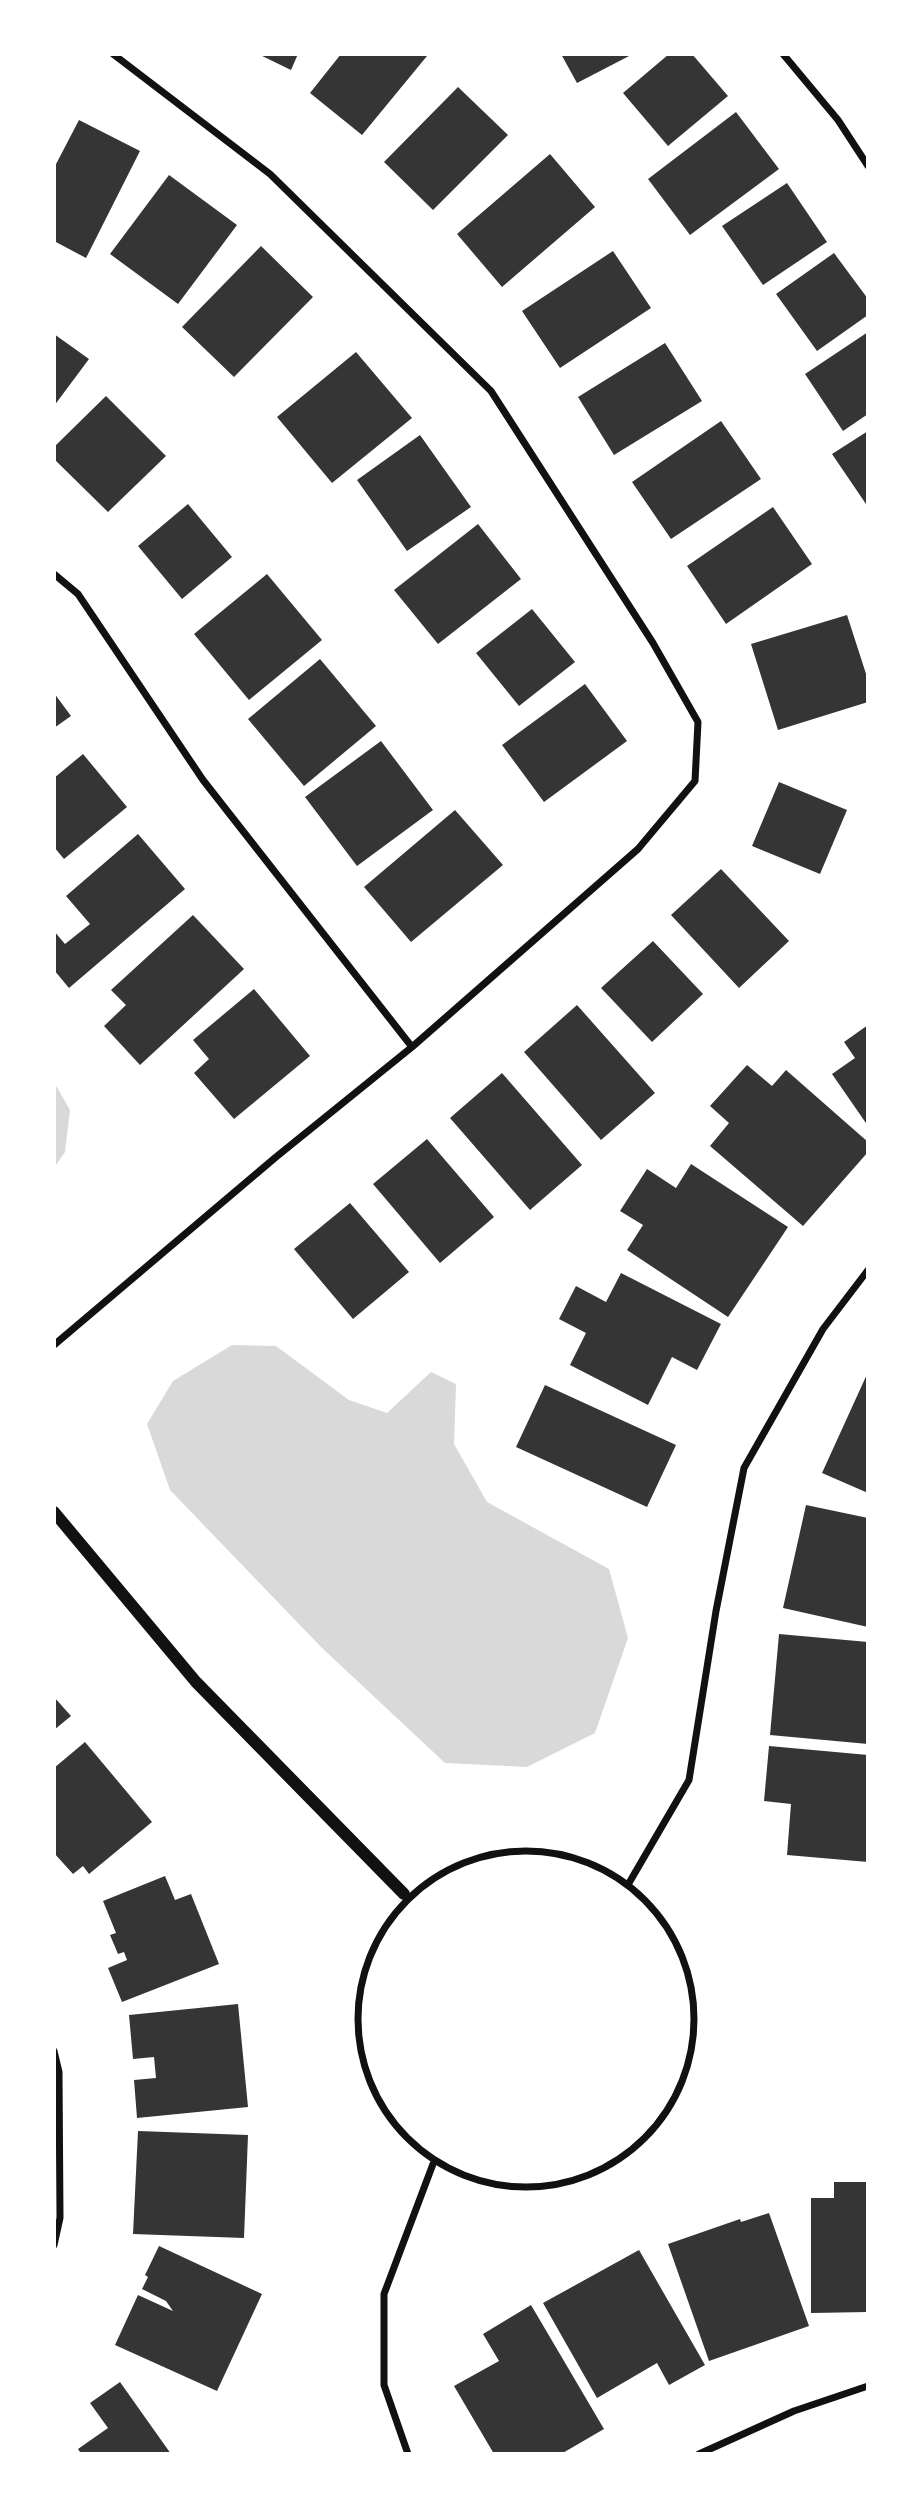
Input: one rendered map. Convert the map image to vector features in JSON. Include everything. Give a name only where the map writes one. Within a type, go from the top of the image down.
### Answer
[{"type":"street","points":[[54,1345],[276,1157],[412,1047],[638,849],[695,781],[698,722],[653,643],[491,391],[270,174],[113,54]]},
{"type":"street","points":[[783,54],[838,120],[868,166]]},
{"type":"street","points":[[54,574],[78,594],[203,780],[412,1047]]},
{"type":"street","points":[[629,1883],[689,1780],[716,1611],[744,1468],[823,1329],[868,1270]]},
{"type":"street","points":[[54,1512],[196,1682],[404,1894]]},
{"type":"street","points":[[500,1850],[584,1860],[629,1883],[662,1916],[685,1956],[695,2015],[683,2086],[656,2127],[629,2156],[575,2179],[503,2185],[433,2164],[386,2121],[365,2073],[355,2008],[370,1954],[404,1894],[500,1850]]},
{"type":"street","points":[[54,2051],[59,2071],[60,2218],[54,2245]]},
{"type":"street","points":[[408,2454],[384,2385],[384,2294],[433,2164]]},
{"type":"street","points":[[699,2454],[794,2411],[868,2386]]},
{"type":"shaded area","points":[[54,1082],[70,1110],[65,1152],[54,1168]]},
{"type":"shaded area","points":[[232,1345],[276,1346],[349,1400],[387,1413],[431,1372],[456,1384],[454,1444],[487,1502],[609,1569],[628,1638],[595,1733],[527,1767],[445,1763],[321,1647],[170,1490],[147,1424],[173,1381]]},
{"type":"building","points":[[258,54],[298,54],[291,70]]},
{"type":"building","points":[[341,54],[427,56],[362,135],[310,93]]},
{"type":"building","points":[[561,54],[633,54],[577,83]]},
{"type":"building","points":[[669,54],[692,54],[728,96],[668,146],[623,93]]},
{"type":"building","points":[[458,87],[508,135],[433,210],[384,162]]},
{"type":"building","points":[[736,112],[779,169],[690,235],[648,179]]},
{"type":"building","points":[[79,120],[140,151],[86,258],[54,241],[54,168]]},
{"type":"building","points":[[550,154],[595,207],[502,287],[457,234]]},
{"type":"building","points":[[169,175],[237,225],[178,304],[110,254]]},
{"type":"building","points":[[787,183],[827,242],[763,285],[722,226]]},
{"type":"building","points":[[261,246],[313,297],[234,377],[182,327]]},
{"type":"building","points":[[613,251],[651,308],[560,368],[522,311]]},
{"type":"building","points":[[834,253],[868,299],[868,315],[817,351],[776,294]]},
{"type":"building","points":[[868,332],[868,414],[843,431],[805,374]]},
{"type":"building","points":[[54,334],[89,359],[54,406]]},
{"type":"building","points":[[665,343],[702,401],[614,455],[578,397]]},
{"type":"building","points":[[356,352],[412,418],[332,483],[277,417]]},
{"type":"building","points":[[106,396],[166,456],[108,512],[54,459],[54,447]]},
{"type":"building","points":[[721,421],[761,479],[671,539],[632,482]]},
{"type":"building","points":[[868,431],[868,507],[832,454]]},
{"type":"building","points":[[420,435],[471,507],[407,551],[357,480]]},
{"type":"building","points":[[188,504],[232,557],[182,599],[138,546]]},
{"type":"building","points":[[773,507],[812,564],[726,624],[687,566]]},
{"type":"building","points":[[478,524],[521,579],[438,644],[394,590]]},
{"type":"building","points":[[267,574],[322,640],[249,700],[194,634]]},
{"type":"building","points":[[532,609],[575,662],[519,706],[476,653]]},
{"type":"building","points":[[847,615],[868,680],[868,702],[778,730],[751,644]]},
{"type":"building","points":[[320,659],[376,726],[304,786],[248,719]]},
{"type":"building","points":[[585,684],[627,741],[544,802],[502,745]]},
{"type":"building","points":[[54,693],[71,716],[54,728]]},
{"type":"building","points":[[381,741],[433,810],[357,866],[305,797]]},
{"type":"building","points":[[83,754],[127,807],[64,859],[54,847],[54,778]]},
{"type":"building","points":[[779,782],[847,810],[820,874],[752,846]]},
{"type":"building","points":[[455,810],[503,865],[411,942],[364,887]]},
{"type":"building","points":[[138,834],[185,889],[69,988],[54,970],[54,931],[65,944],[90,924],[66,896]]},
{"type":"building","points":[[721,869],[789,941],[739,988],[671,915]]},
{"type":"building","points":[[193,915],[244,969],[140,1065],[104,1026],[126,1005],[111,990]]},
{"type":"building","points":[[653,941],[703,994],[652,1042],[601,988]]},
{"type":"building","points":[[254,989],[310,1056],[234,1119],[194,1073],[209,1059],[193,1040]]},
{"type":"building","points":[[577,1005],[655,1093],[601,1140],[524,1052]]},
{"type":"building","points":[[868,1025],[868,1126],[832,1074],[855,1058],[844,1042]]},
{"type":"building","points":[[747,1065],[772,1086],[786,1070],[868,1142],[868,1152],[803,1226],[710,1146],[729,1123],[710,1106]]},
{"type":"building","points":[[502,1073],[582,1165],[530,1210],[450,1118]]},
{"type":"building","points":[[427,1139],[494,1217],[440,1263],[373,1184]]},
{"type":"building","points":[[691,1164],[788,1227],[728,1317],[627,1250],[643,1225],[620,1211],[647,1169],[676,1188]]},
{"type":"building","points":[[350,1203],[409,1272],[353,1319],[294,1249]]},
{"type":"building","points":[[621,1273],[721,1324],[697,1370],[672,1357],[648,1405],[570,1365],[586,1333],[559,1319],[576,1286],[606,1302]]},
{"type":"building","points":[[868,1372],[868,1493],[822,1473]]},
{"type":"building","points":[[545,1385],[676,1445],[647,1507],[516,1447]]},
{"type":"building","points":[[806,1505],[868,1518],[868,1627],[783,1608]]},
{"type":"building","points":[[779,1634],[868,1642],[868,1744],[770,1735]]},
{"type":"building","points":[[54,1697],[71,1716],[54,1730]]},
{"type":"building","points":[[85,1742],[152,1822],[89,1874],[83,1866],[73,1874],[54,1853],[54,1768]]},
{"type":"building","points":[[769,1746],[868,1755],[868,1862],[787,1855],[791,1804],[764,1801]]},
{"type":"building","points":[[165,1876],[175,1900],[191,1894],[219,1964],[122,2002],[108,1968],[127,1960],[124,1952],[118,1954],[110,1935],[116,1933],[103,1901]]},
{"type":"building","points":[[238,2004],[248,2107],[137,2118],[134,2080],[156,2078],[154,2057],[133,2059],[129,2015]]},
{"type":"building","points":[[138,2131],[248,2135],[244,2238],[133,2234]]},
{"type":"building","points":[[834,2182],[868,2182],[868,2312],[811,2313],[811,2198],[834,2198]]},
{"type":"building","points":[[769,2213],[809,2326],[709,2361],[668,2244],[740,2219],[741,2222]]},
{"type":"building","points":[[159,2246],[262,2294],[217,2391],[115,2345],[138,2295],[173,2311],[166,2301],[142,2289],[148,2277],[145,2275]]},
{"type":"building","points":[[639,2250],[705,2365],[669,2385],[657,2363],[597,2398],[543,2303]]},
{"type":"building","points":[[531,2305],[604,2429],[561,2454],[494,2454],[454,2386],[499,2361],[483,2334]]},
{"type":"building","points":[[120,2382],[171,2454],[78,2454],[78,2449],[108,2428],[90,2403]]}]
